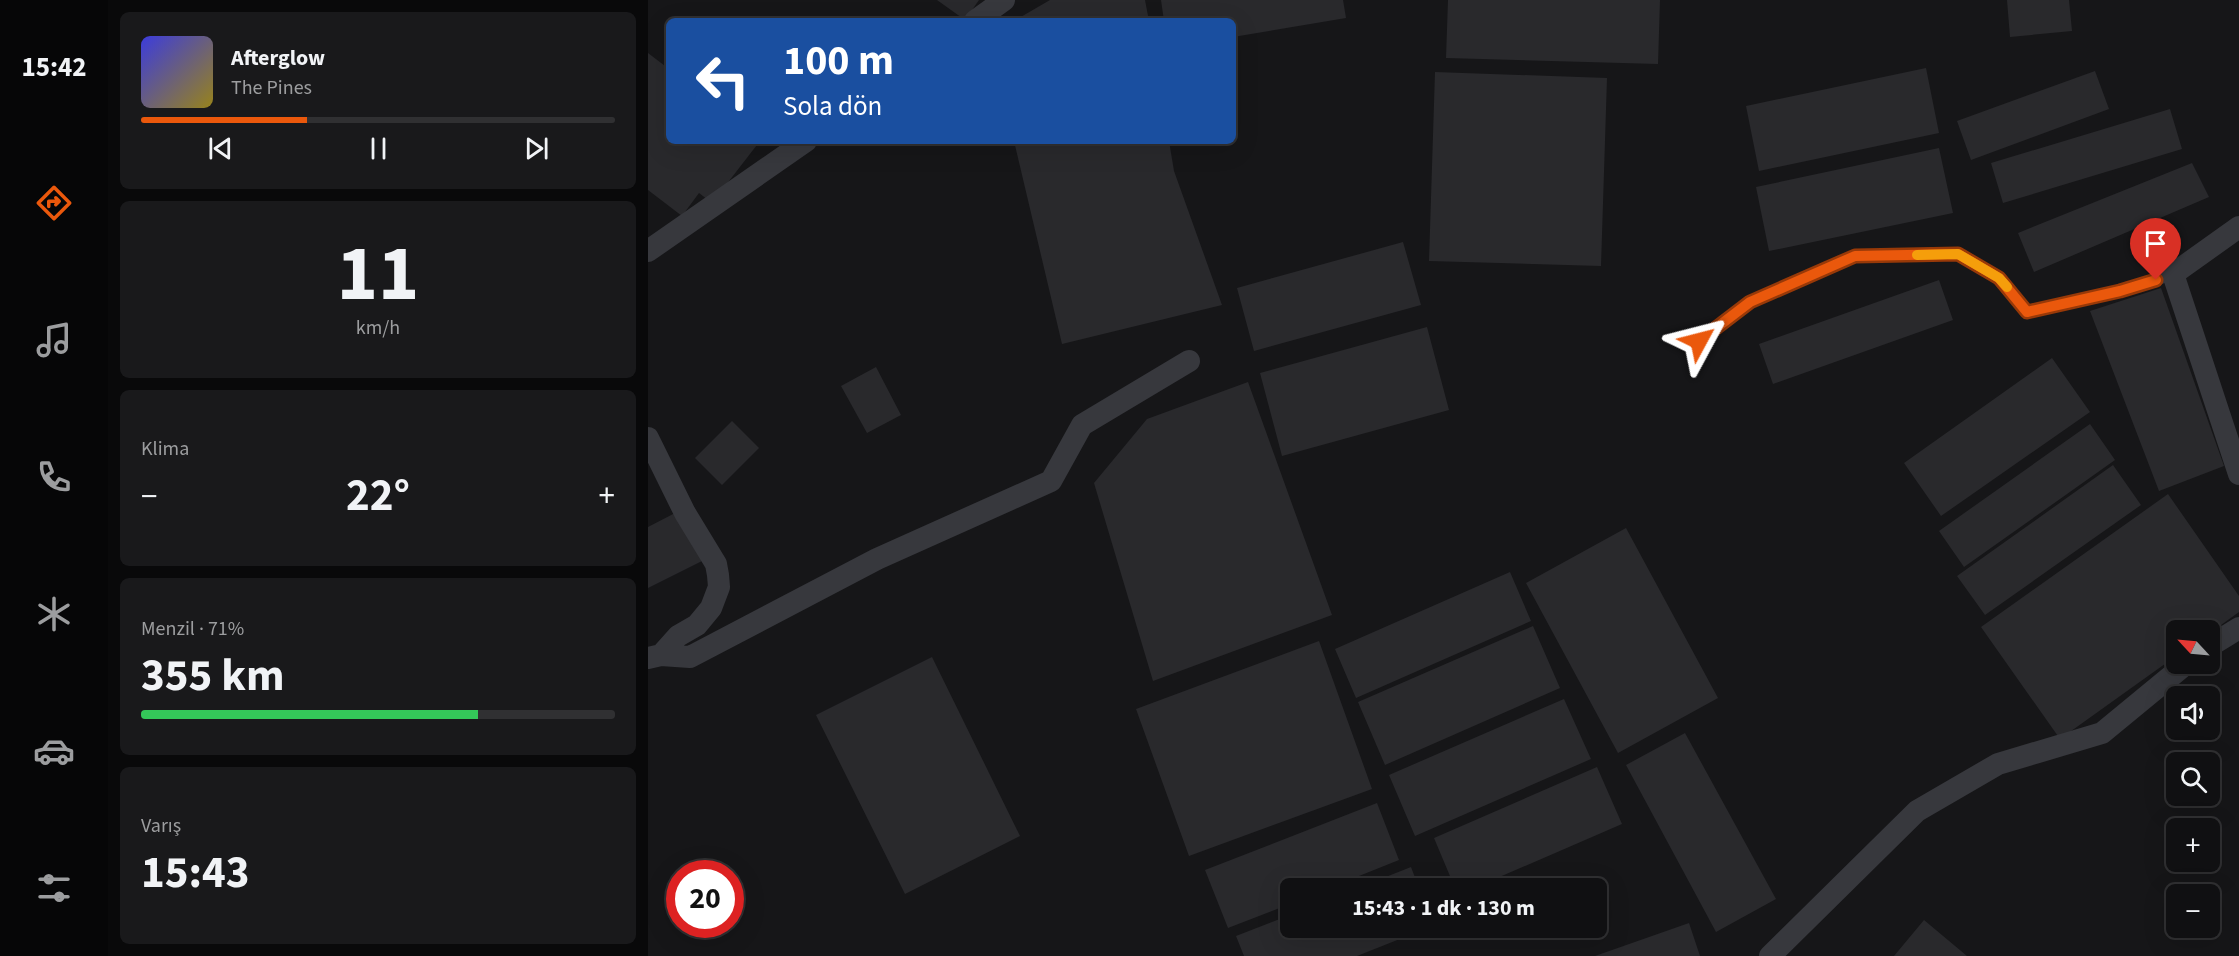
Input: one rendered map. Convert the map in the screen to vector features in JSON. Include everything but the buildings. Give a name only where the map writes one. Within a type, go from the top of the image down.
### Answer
[{"type":"street","points":[[979,18],[1004,0]]},
{"type":"street","points":[[648,251],[802,144]]},
{"type":"street","points":[[2239,227],[2173,274],[2239,474]]},
{"type":"street","points":[[654,656],[690,657],[877,558],[1051,481],[1082,425],[1188,361]]},
{"type":"street","points":[[648,438],[686,513],[716,564],[719,587],[711,608],[696,625],[678,636],[654,656]]},
{"type":"street","points":[[2220,640],[2239,628]]},
{"type":"street","points":[[1770,956],[1917,811],[1998,764],[2102,733],[2174,674]]},
{"type":"lane","points":[[1699,341],[1750,302],[1855,256],[1958,254],[1999,278],[2027,312],[2120,291],[2173,274]]},
{"type":"slow traffic","points":[[1917,255],[1958,254],[1999,278],[2007,287]]},
{"type":"route","points":[[1699,341],[1750,302],[1855,256],[1958,254],[1999,278],[2027,312],[2120,291],[2156,280]]}]
